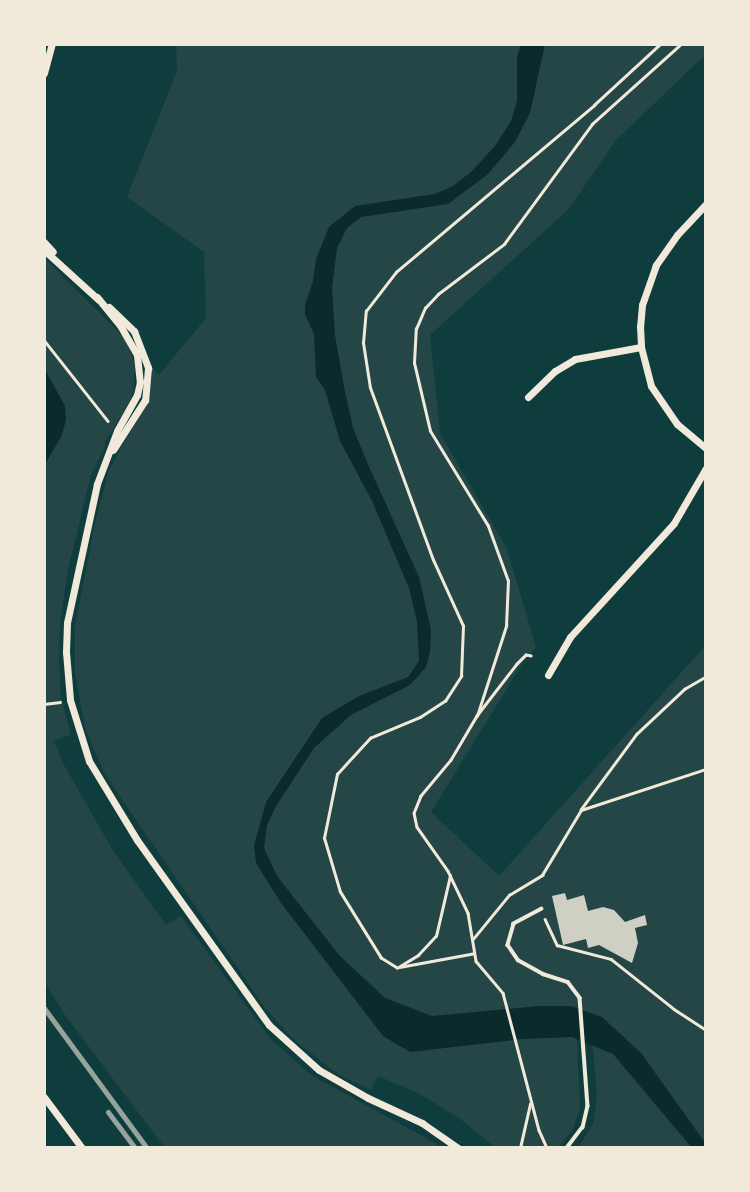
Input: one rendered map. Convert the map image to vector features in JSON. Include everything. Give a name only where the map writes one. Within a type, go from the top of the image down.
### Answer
[{"type":"street","points":[[44,73],[52,44]]},
{"type":"street","points":[[706,204],[677,235],[656,265],[642,305],[640,347],[651,386],[663,408],[677,424],[706,448]]},
{"type":"street","points":[[44,242],[72,274]]},
{"type":"street","points":[[44,250],[134,331],[142,345],[148,368],[145,400],[107,459]]},
{"type":"street","points":[[97,298],[121,327],[138,355],[140,382],[137,396],[117,431],[90,508],[67,623],[66,652],[70,701],[89,761],[100,783],[269,1025],[319,1070],[368,1098],[422,1123],[457,1148]]},
{"type":"street","points":[[528,397],[555,371],[575,359],[640,347]]},
{"type":"street","points":[[548,675],[570,637],[674,523],[706,468]]},
{"type":"street","points":[[44,1097],[82,1148]]},
{"type":"lane","points":[[542,909],[514,924],[508,944],[518,960],[543,974],[568,982],[580,998],[588,1092],[586,1118],[567,1148]]},
{"type":"path","points":[[473,954],[397,968],[381,958],[340,891],[324,838],[337,774],[370,738],[420,717],[444,701],[461,676],[463,626],[433,561],[370,388],[363,343],[366,311],[396,272],[594,105],[660,44]]},
{"type":"path","points":[[477,716],[506,626],[508,581],[488,526],[430,431],[414,363],[415,329],[425,308],[438,294],[504,244],[592,124],[681,44]]},
{"type":"path","points":[[44,340],[96,410],[117,431]]},
{"type":"path","points":[[531,656],[526,654],[477,716],[451,760],[421,796],[414,813],[422,835],[450,876],[468,913],[473,954],[501,988],[531,1101],[547,1148]]},
{"type":"path","points":[[472,940],[483,931],[509,895],[542,875],[581,810],[638,734],[685,689],[706,677]]},
{"type":"path","points":[[44,704],[70,701]]},
{"type":"path","points":[[581,810],[706,769]]},
{"type":"path","points":[[397,968],[418,956],[436,936],[450,876]]},
{"type":"path","points":[[542,909],[551,937],[557,945],[611,959],[674,1009],[706,1030]]},
{"type":"path","points":[[520,1148],[531,1101]]},
{"type":"shaded area","points":[[176,44],[706,44],[706,59],[703,57],[615,141],[569,209],[430,335],[440,433],[507,549],[536,647],[525,659],[431,812],[499,876],[706,645],[706,1148],[578,1148],[593,1124],[597,1096],[591,1025],[576,1021],[580,1108],[572,1131],[557,1148],[496,1148],[459,1118],[418,1093],[378,1076],[371,1090],[339,1075],[294,1040],[265,1008],[104,773],[85,728],[75,672],[75,626],[95,523],[109,470],[149,398],[153,369],[159,375],[206,318],[204,252],[127,197],[177,71]]},
{"type":"shaded area","points":[[521,44],[545,44],[530,113],[515,142],[488,174],[448,204],[361,217],[347,228],[337,248],[332,288],[335,335],[353,428],[419,577],[431,630],[430,652],[426,667],[410,685],[351,715],[314,748],[276,806],[267,825],[264,848],[277,876],[339,955],[385,998],[432,1016],[539,1006],[571,1006],[602,1017],[641,1053],[706,1144],[706,1148],[692,1148],[613,1054],[572,1037],[522,1039],[410,1052],[383,1036],[281,903],[256,863],[254,846],[266,802],[322,718],[359,696],[408,677],[419,661],[417,622],[409,588],[372,501],[340,441],[325,390],[316,377],[314,334],[305,315],[305,305],[313,281],[316,259],[329,227],[355,206],[435,194],[453,186],[471,172],[495,146],[511,121],[517,101],[517,57]]},
{"type":"shaded area","points":[[44,258],[127,342],[135,364],[133,393],[128,407],[105,441],[105,447],[91,475],[68,570],[60,623],[59,659],[61,697],[71,735],[54,740],[64,765],[112,849],[166,925],[181,916],[270,1038],[311,1075],[444,1148],[165,1148],[65,1015],[44,981]]},
{"type":"shaded area","points":[[44,368],[65,406],[66,420],[62,435],[44,466]]},
{"type":"building","points":[[565,893],[567,900],[584,895],[588,911],[603,907],[614,910],[625,922],[645,915],[647,925],[635,928],[638,943],[632,963],[599,945],[588,948],[586,939],[563,945],[552,896]]},
{"type":"railway","points":[[44,1008],[147,1148]]},
{"type":"railway","points":[[108,1112],[135,1148]]}]
